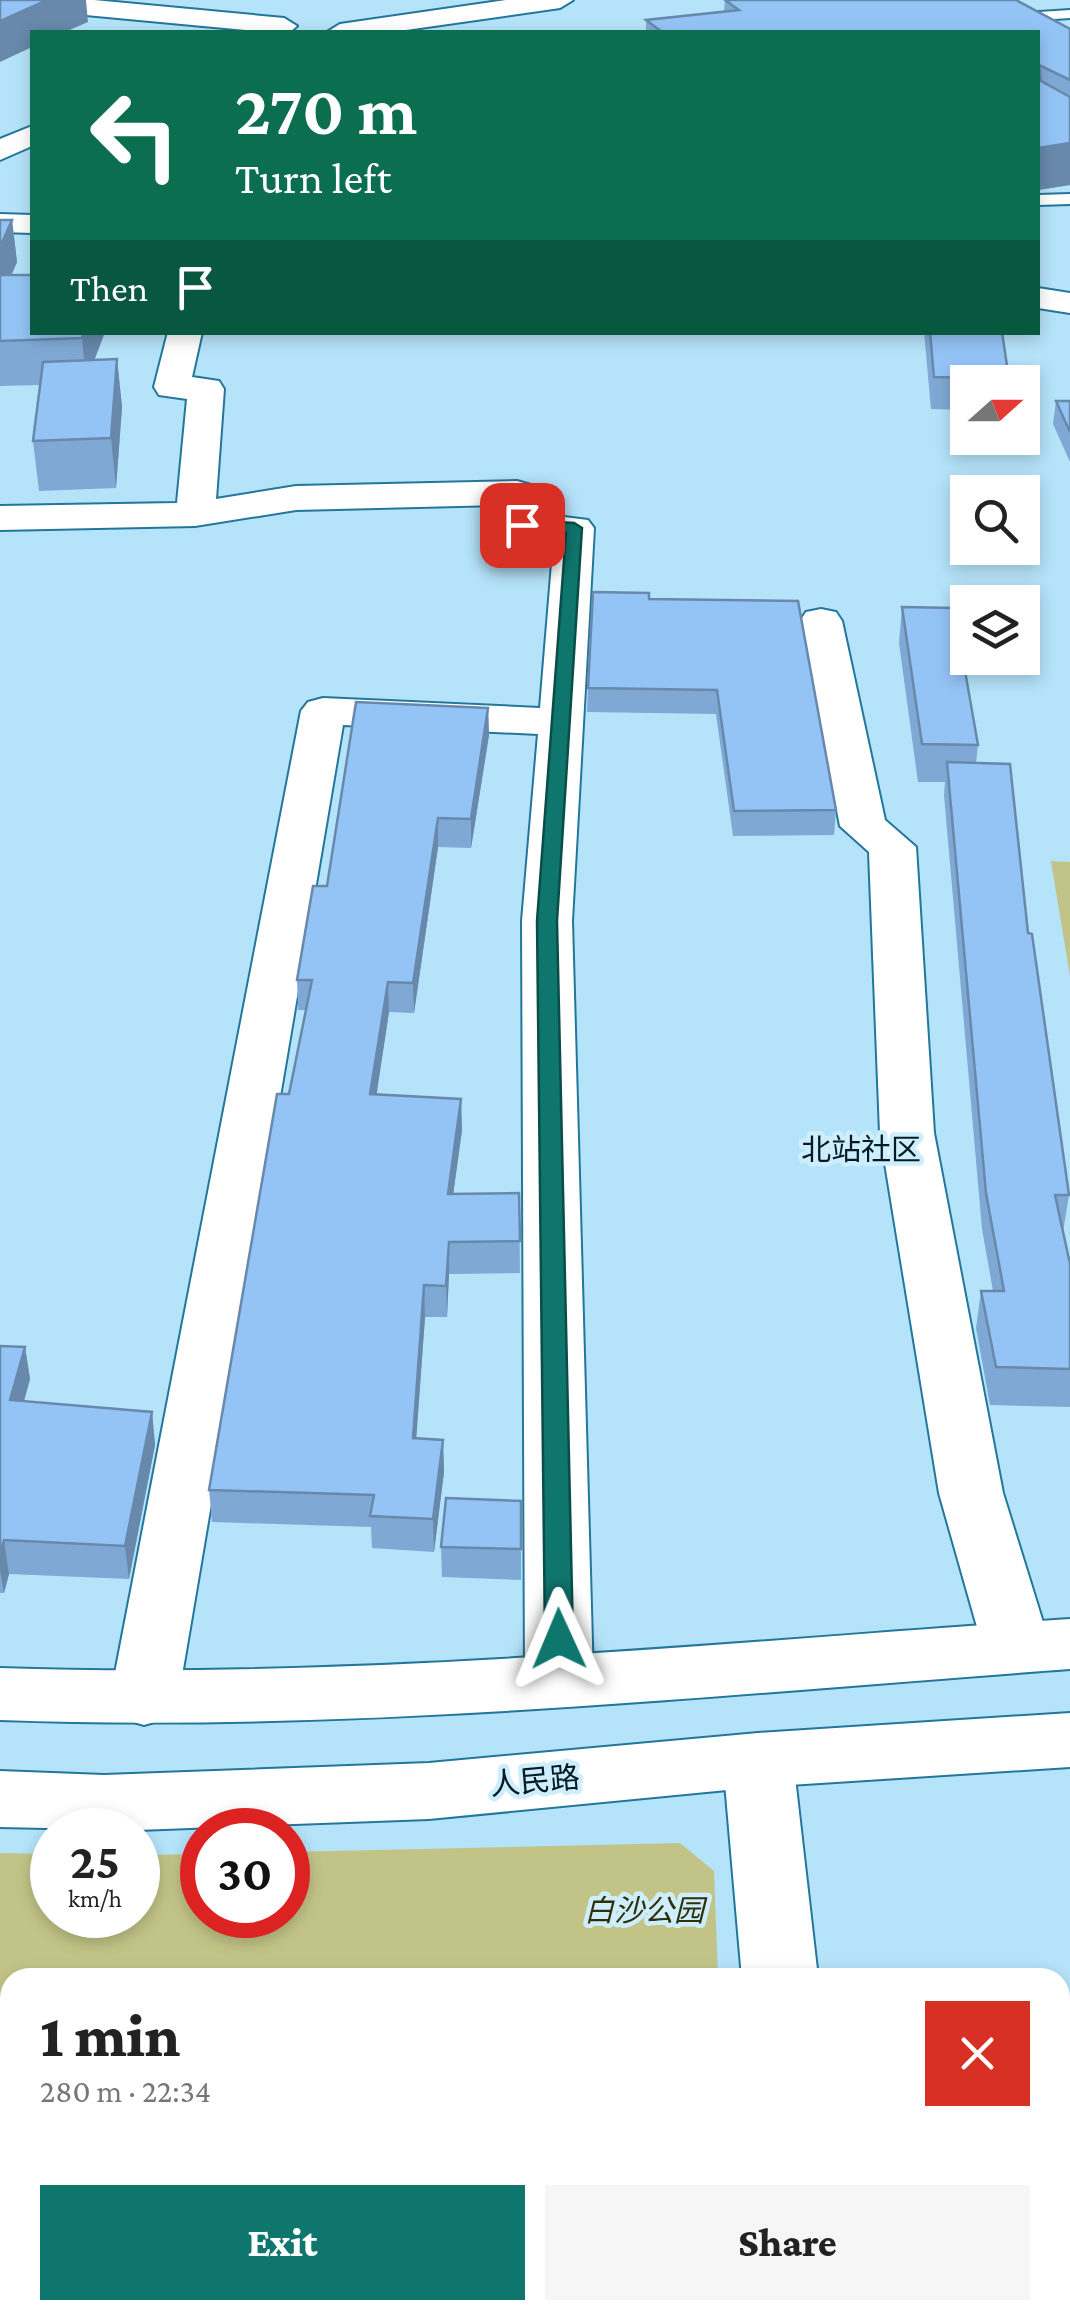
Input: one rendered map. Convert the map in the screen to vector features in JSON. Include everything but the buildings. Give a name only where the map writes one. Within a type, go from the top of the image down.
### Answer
[{"type":"street","points":[[10,0],[284,26]]},
{"type":"street","points":[[178,0],[332,19]]},
{"type":"street","points":[[263,30],[332,19],[560,0]]},
{"type":"street","points":[[463,6],[502,30]]},
{"type":"street","points":[[0,120],[30,106]]},
{"type":"street","points":[[0,151],[30,136]]},
{"type":"street","points":[[0,200],[30,200]]},
{"type":"street","points":[[0,223],[30,224]]},
{"type":"street","points":[[1040,274],[1070,278]]},
{"type":"street","points":[[1040,297],[1070,301]]},
{"type":"street","points":[[184,335],[172,387],[206,389],[195,514]]},
{"type":"street","points":[[0,518],[195,514],[296,498],[518,493],[522,525],[574,528],[547,921],[560,1679]]},
{"type":"street","points":[[0,1694],[144,1699],[348,1696],[1044,1646],[971,1493],[907,1133],[892,847],[863,826],[822,622]]},
{"type":"street","points":[[144,1699],[323,711],[558,722]]},
{"type":"street","name":"人民路","points":[[0,1799],[104,1803],[429,1791],[758,1760],[1070,1740]]},
{"type":"street","points":[[758,1760],[779,1968]]},
{"type":"lane","points":[[1014,30],[994,19],[1070,14]]},
{"type":"lane","points":[[1040,200],[1070,199]]},
{"type":"green space","points":[[1051,861],[1070,862],[1070,976]]},
{"type":"green space","name":"白沙公园","points":[[680,1843],[714,1871],[718,1968],[0,1968],[0,1853],[30,1854],[30,1938],[160,1938],[160,1855],[180,1854],[180,1938],[310,1938],[310,1851]]},
{"type":"district","name":"北站社区","points":[[861,1150]]},
{"type":"route","points":[[522,525],[574,528],[547,921],[559,1639]]}]
